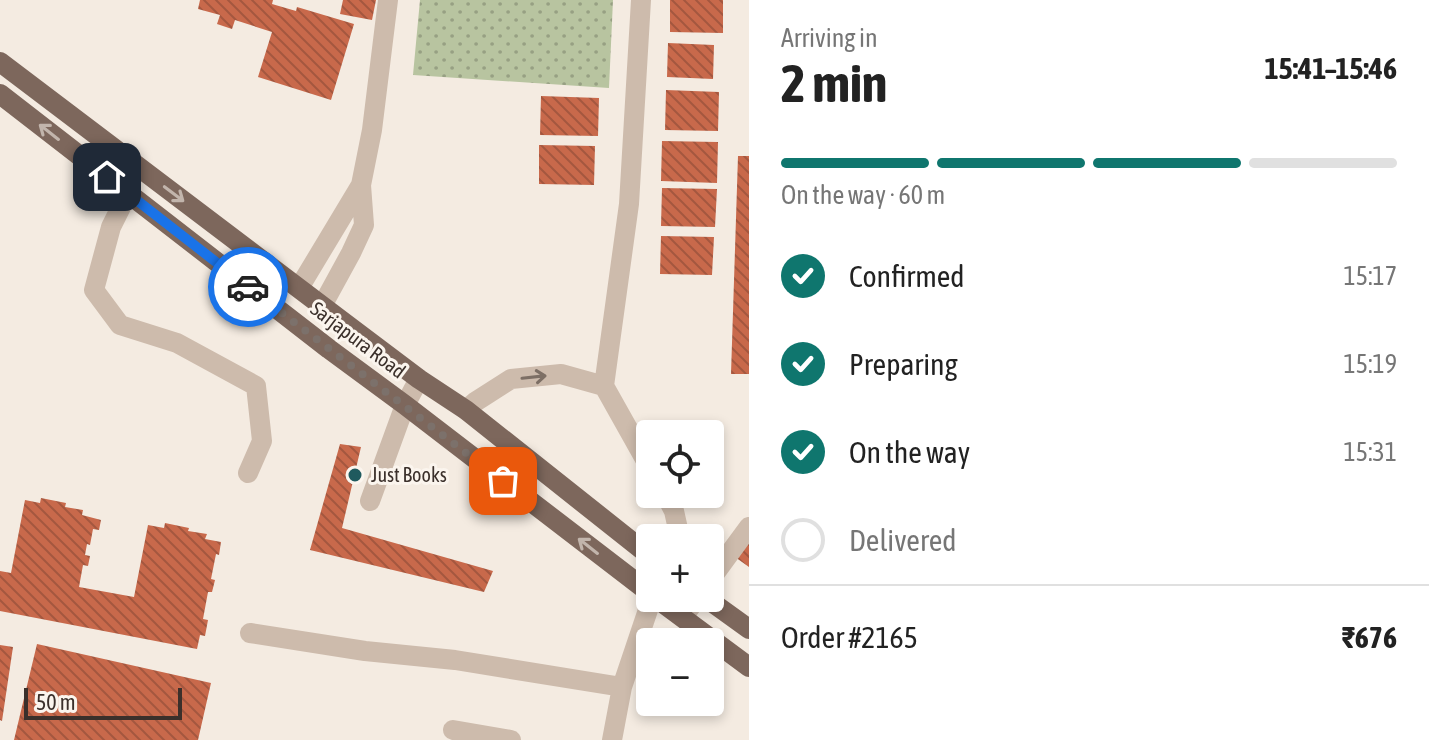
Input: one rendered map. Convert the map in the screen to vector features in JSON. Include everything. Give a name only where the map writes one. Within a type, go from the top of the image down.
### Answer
[{"type":"main road","name":"Sarjapura Road","points":[[0,62],[419,379],[466,410],[636,545]]},
{"type":"main road","name":"Sarjapura Road","points":[[0,94],[636,583]]},
{"type":"main road","points":[[329,349],[346,324]]},
{"type":"main road","points":[[724,611],[749,629]]},
{"type":"main road","name":"Sarjapura Road","points":[[676,612],[749,667]]},
{"type":"lane","points":[[322,306],[364,225],[361,185],[372,130],[388,0]]},
{"type":"lane","points":[[636,443],[604,386],[629,204],[641,0]]},
{"type":"lane","points":[[299,288],[361,185]]},
{"type":"lane","points":[[128,193],[111,227],[94,290],[120,325],[177,343],[256,386],[262,441],[248,473]]},
{"type":"lane","points":[[466,410],[511,379],[561,374],[604,386]]},
{"type":"lane","points":[[370,501],[405,405],[419,379]]},
{"type":"lane","points":[[724,561],[749,527]]},
{"type":"lane","points":[[612,740],[622,687],[648,612]]},
{"type":"lane","points":[[683,617],[687,612]]},
{"type":"lane","points":[[250,633],[365,651],[455,660],[622,687]]},
{"type":"lane","points":[[453,730],[511,740]]},
{"type":"green space","points":[[420,0],[613,0],[609,88],[413,75]]},
{"type":"building","points":[[200,0],[273,0],[272,4],[296,11],[297,7],[354,24],[331,100],[258,77],[272,32],[235,20],[232,29],[217,24],[220,15],[198,9]]},
{"type":"building","points":[[343,0],[376,0],[372,20],[340,14]]},
{"type":"building","points":[[670,0],[723,0],[723,33],[670,32]]},
{"type":"building","points":[[668,43],[714,45],[713,79],[667,77]]},
{"type":"building","points":[[666,90],[719,92],[718,131],[665,130]]},
{"type":"building","points":[[541,96],[599,98],[598,136],[540,135]]},
{"type":"building","points":[[662,141],[718,142],[717,183],[661,181]]},
{"type":"building","points":[[539,145],[595,146],[594,185],[539,184]]},
{"type":"building","points":[[738,156],[749,156],[749,374],[731,374]]},
{"type":"building","points":[[662,188],[717,189],[715,227],[661,226]]},
{"type":"building","points":[[661,236],[714,237],[712,275],[660,274]]},
{"type":"building","points":[[340,444],[361,447],[342,528],[493,571],[484,592],[310,550]]},
{"type":"building","points":[[41,498],[66,503],[65,507],[83,510],[82,515],[101,520],[99,530],[93,529],[90,545],[87,544],[85,555],[90,556],[88,566],[83,565],[79,587],[134,597],[148,525],[164,528],[165,523],[189,528],[188,531],[207,534],[205,539],[221,542],[211,579],[215,580],[212,592],[208,592],[203,619],[208,620],[205,636],[200,635],[197,649],[0,611],[0,571],[11,573],[25,500],[40,503]]},
{"type":"building","points":[[749,536],[749,567],[735,557]]},
{"type":"building","points":[[37,644],[211,683],[198,740],[14,740]]},
{"type":"building","points":[[0,645],[13,647],[2,721],[0,720]]},
{"type":"way so far","points":[[248,287],[503,481]]},
{"type":"place","name":"Just Books","points":[[355,475]]},
{"type":"route","points":[[107,177],[248,287]]}]
